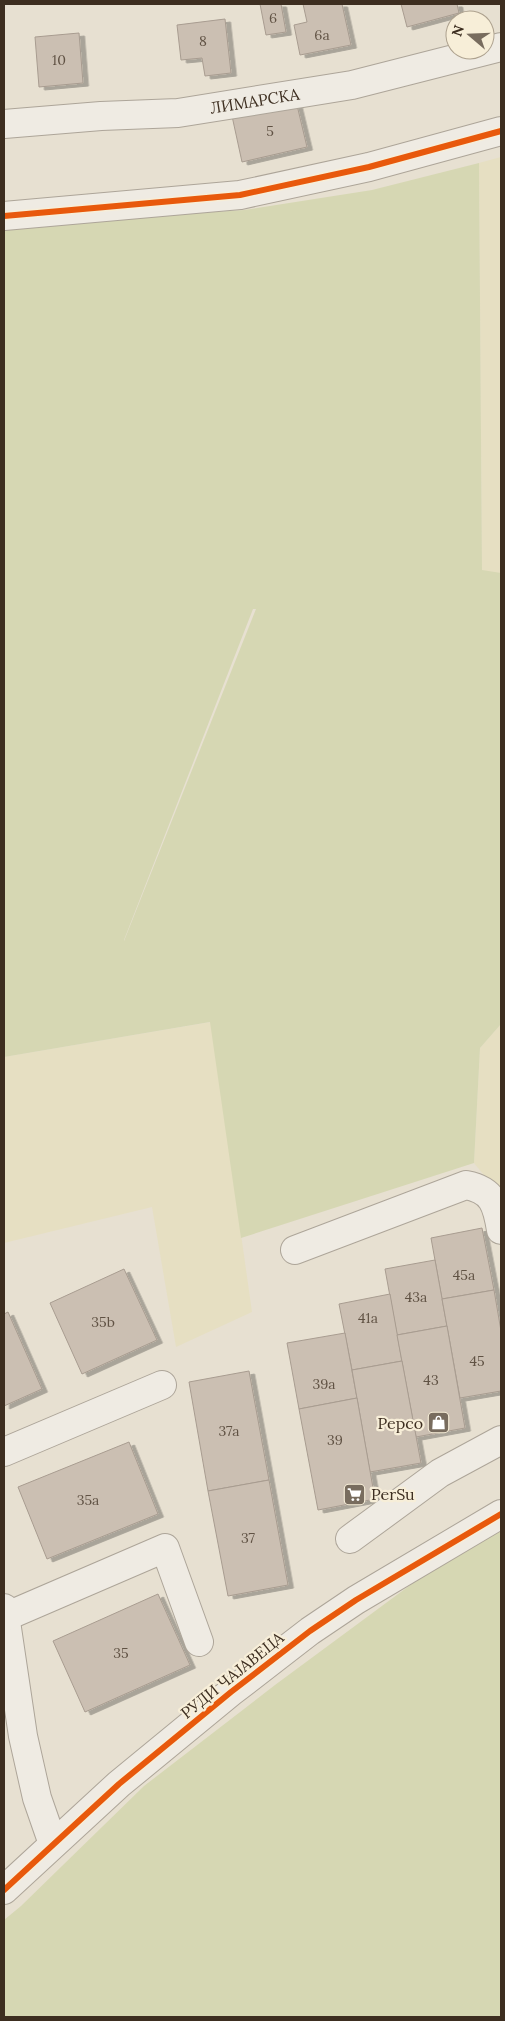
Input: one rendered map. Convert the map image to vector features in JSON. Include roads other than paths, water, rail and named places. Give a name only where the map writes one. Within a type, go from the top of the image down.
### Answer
[{"type":"street","name":"ЛИМАРСКА","points":[[4,124],[178,112],[352,85],[501,47]]},
{"type":"street","points":[[4,216],[240,195],[369,167],[501,131]]},
{"type":"street","points":[[295,1250],[466,1186],[480,1188],[493,1200],[501,1230]]},
{"type":"street","points":[[4,1452],[162,1385]]},
{"type":"street","points":[[350,1539],[440,1473],[501,1440]]},
{"type":"street","name":"РУДИ ЧАЈАВЕЦА","points":[[4,1890],[119,1784],[231,1692],[310,1631],[356,1600],[501,1514]]},
{"type":"street","points":[[53,1844],[14,1741],[5,1612],[165,1548],[199,1642]]},
{"type":"place","name":"Pepco","points":[[439,1423]]},
{"type":"place","name":"PerSu","points":[[355,1494]]}]
